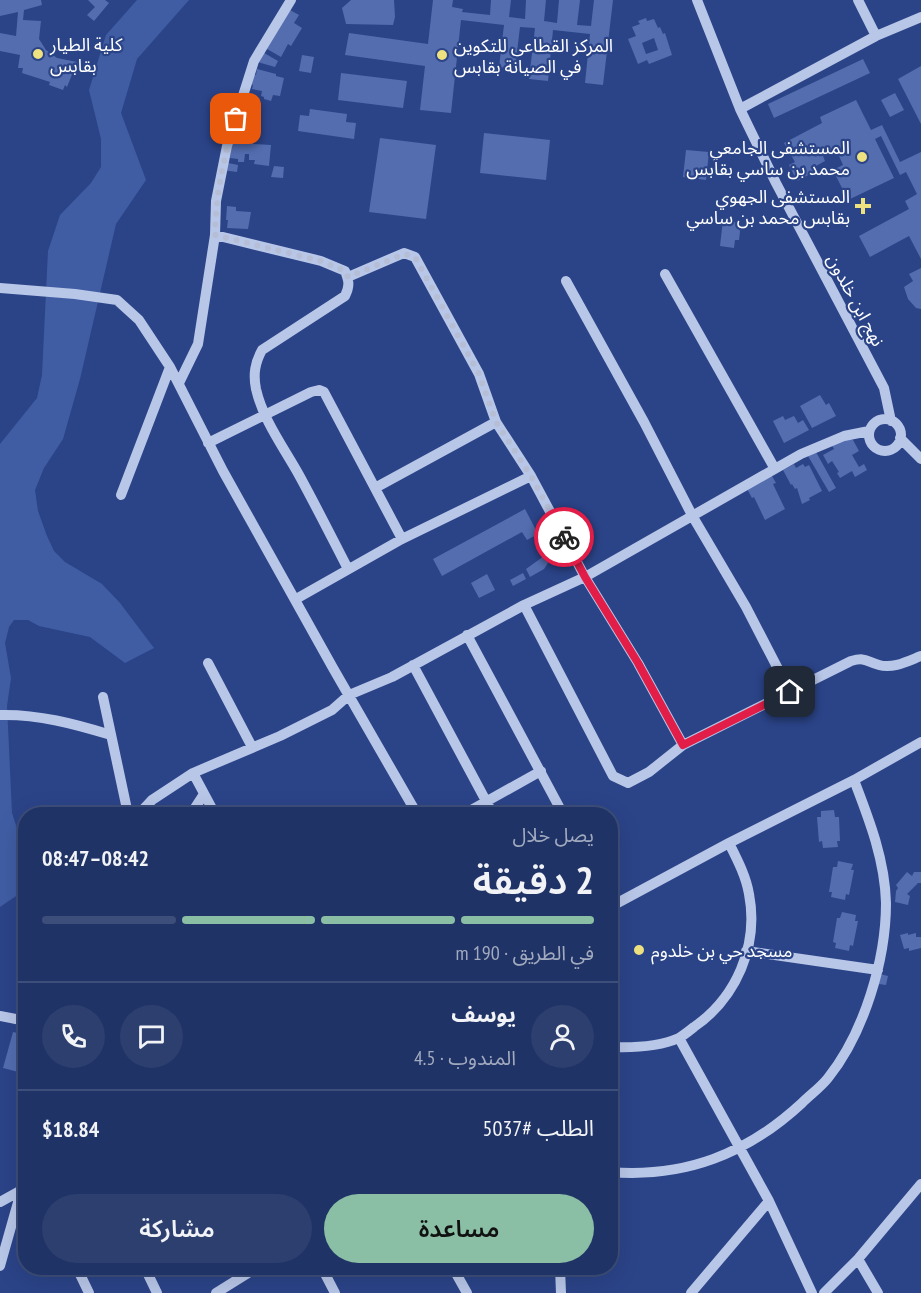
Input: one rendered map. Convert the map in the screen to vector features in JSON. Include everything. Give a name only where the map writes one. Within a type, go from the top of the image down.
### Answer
[{"type":"street","points":[[179,382],[198,344],[215,235],[216,201],[225,154],[245,85],[259,50],[291,0]]},
{"type":"street","name":"نهج ابن خلدون","points":[[697,0],[740,109],[776,183],[881,382],[891,421]]},
{"type":"street","points":[[858,0],[876,36]]},
{"type":"street","points":[[740,109],[876,36],[921,17]]},
{"type":"street","points":[[215,235],[321,261],[345,271],[348,277],[349,288],[345,296],[262,350],[256,360],[254,374],[265,414],[348,569]]},
{"type":"street","points":[[348,277],[404,254],[415,257],[479,374],[496,422],[531,476],[585,577],[638,663],[683,745]]},
{"type":"street","points":[[665,274],[775,469]]},
{"type":"street","points":[[566,281],[644,422],[693,517],[746,607],[790,692]]},
{"type":"street","points":[[0,288],[117,300],[139,320],[179,382],[208,443],[413,807]]},
{"type":"street","points":[[121,495],[170,368]]},
{"type":"street","points":[[208,443],[311,392],[319,390],[324,392],[402,540]]},
{"type":"street","points":[[900,438],[893,448],[881,450],[871,443],[870,431],[872,426],[880,420],[891,421],[899,428],[900,438],[921,459]]},
{"type":"street","points":[[375,488],[496,422]]},
{"type":"street","points":[[146,807],[152,800],[193,773],[280,736],[332,710],[350,695],[392,677],[524,605],[585,577],[775,469],[826,443],[844,436],[870,431]]},
{"type":"street","points":[[296,599],[402,540],[531,476]]},
{"type":"street","points":[[524,605],[613,776],[628,783],[649,772],[683,745],[851,661],[862,658],[879,665],[889,666],[921,656]]},
{"type":"street","points":[[467,635],[559,807]]},
{"type":"street","points":[[207,663],[252,747]]},
{"type":"street","points":[[413,665],[488,807]]},
{"type":"street","points":[[103,697],[126,807]]},
{"type":"street","points":[[0,715],[22,715],[75,724],[111,735]]},
{"type":"street","points":[[618,903],[854,780],[921,742]]},
{"type":"street","points":[[478,807],[541,771]]},
{"type":"street","points":[[193,773],[211,807]]},
{"type":"street","points":[[618,1173],[637,1174],[682,1169],[716,1159],[738,1148],[793,1112],[828,1079],[845,1053],[864,1013],[878,970],[882,952],[885,911],[883,873],[878,849],[854,780]]},
{"type":"street","points":[[196,807],[204,794]]},
{"type":"street","points":[[618,1047],[631,1048],[679,1038],[715,1011],[729,994],[746,951],[751,913],[749,893],[729,843]]},
{"type":"street","points":[[746,951],[878,970]]},
{"type":"street","points":[[0,1016],[18,1020]]},
{"type":"street","points":[[679,1038],[769,1201],[812,1293]]},
{"type":"street","points":[[824,1293],[858,1259],[921,1184]]},
{"type":"street","points":[[0,1202],[18,1192]]},
{"type":"street","points":[[0,1266],[18,1198]]},
{"type":"street","points":[[691,1293],[769,1201]]},
{"type":"street","points":[[858,1259],[878,1293]]},
{"type":"street","points":[[80,1275],[89,1293]]},
{"type":"street","points":[[148,1275],[157,1293]]},
{"type":"street","points":[[216,1293],[245,1275]]},
{"type":"street","points":[[325,1275],[335,1293]]},
{"type":"street","points":[[457,1275],[467,1293]]},
{"type":"street","points":[[560,1275],[561,1293]]},
{"type":"shaded area","points":[[137,0],[189,0],[137,59],[121,113],[146,180],[116,224],[80,379],[63,439],[44,468],[35,490],[38,511],[54,551],[65,562],[102,584],[120,603],[154,648],[125,663],[90,637],[39,626],[28,620],[14,620],[9,627],[5,643],[11,678],[7,706],[12,813],[18,832],[18,895],[0,907],[0,444],[37,398],[42,375],[48,251],[60,215],[91,183],[101,167],[101,139],[89,90],[106,35]]},
{"type":"building","points":[[0,0],[41,0],[42,5],[24,10],[23,20],[41,21],[39,39],[46,50],[57,58],[77,62],[67,87],[65,85],[63,90],[49,85],[50,82],[22,73],[23,68],[18,68],[20,55],[0,51],[0,33],[16,36],[18,12],[0,16]]},
{"type":"building","points":[[88,0],[105,0],[109,3],[94,21],[87,15],[95,7]]},
{"type":"building","points":[[351,0],[394,0],[393,25],[346,24],[342,8]]},
{"type":"building","points":[[433,0],[453,0],[452,7],[463,9],[462,12],[490,15],[491,0],[511,0],[509,17],[525,19],[526,0],[546,0],[544,21],[557,23],[559,0],[580,0],[577,25],[591,26],[594,0],[613,0],[603,85],[585,83],[590,34],[553,30],[548,81],[529,79],[535,28],[520,27],[515,69],[499,67],[504,25],[461,20],[451,113],[420,110],[425,66],[345,55],[349,33],[428,44]]},
{"type":"building","points":[[290,10],[299,15],[294,23],[302,28],[291,46],[288,44],[281,57],[267,49]]},
{"type":"building","name":"المركز القطاعى للتكوين في الصيانة بقابس","points":[[646,18],[647,21],[654,19],[658,28],[660,27],[663,34],[665,33],[672,55],[649,64],[647,60],[638,64],[628,39],[636,36],[632,27],[640,24],[638,21]],"holes":[[[654,38],[658,50],[646,54],[642,43]]]},
{"type":"building","points":[[259,50],[278,61],[275,67],[254,61]]},
{"type":"building","points":[[302,55],[314,57],[311,73],[299,71]]},
{"type":"building","points":[[863,59],[870,73],[774,118],[768,104]]},
{"type":"building","points":[[921,66],[921,124],[898,79]]},
{"type":"building","points":[[257,69],[284,78],[280,96],[273,95],[271,101],[261,96],[262,91],[252,89],[253,85],[249,83],[251,74],[256,75]]},
{"type":"building","name":"المركز القطاعى للتكوين في الصيانة بقابس","points":[[341,73],[407,81],[403,108],[338,100]]},
{"type":"building","points":[[895,93],[904,110],[890,117],[881,100]]},
{"type":"building","points":[[856,100],[871,130],[882,125],[900,162],[921,152],[921,259],[909,236],[870,257],[859,236],[909,209],[905,201],[917,194],[906,172],[900,175],[881,136],[875,139],[894,178],[848,200],[833,170],[843,165],[836,149],[823,156],[825,161],[816,166],[818,170],[797,181],[789,165],[795,162],[784,143],[822,123],[820,117]]},
{"type":"building","points":[[310,109],[347,114],[346,122],[356,123],[354,139],[298,131],[300,115],[309,116]]},
{"type":"building","points":[[484,133],[550,140],[546,180],[480,173]]},
{"type":"building","points":[[380,138],[436,145],[426,219],[369,212]]},
{"type":"building","points":[[232,141],[253,142],[253,144],[271,145],[269,166],[254,164],[255,160],[249,160],[249,154],[245,154],[244,162],[230,158]]},
{"type":"building","points":[[686,150],[709,152],[706,180],[683,177]]},
{"type":"building","points":[[223,162],[238,165],[237,172],[222,170]]},
{"type":"building","points":[[274,166],[284,167],[283,178],[271,177]]},
{"type":"building","points":[[227,206],[236,207],[236,211],[251,212],[248,229],[227,228]]},
{"type":"building","points":[[723,220],[741,223],[739,240],[735,240],[734,248],[720,246]]},
{"type":"building","points":[[921,268],[921,309],[916,308],[908,299],[904,287],[913,281],[909,274]]},
{"type":"building","points":[[820,395],[826,405],[829,403],[836,416],[812,428],[800,406]]},
{"type":"building","points":[[783,416],[785,420],[794,416],[798,423],[803,420],[809,430],[784,443],[773,421]]},
{"type":"building","points":[[844,437],[853,440],[859,451],[852,455],[859,467],[864,464],[867,470],[855,477],[852,471],[840,478],[832,461],[828,464],[823,455],[834,449],[831,444]]},
{"type":"building","points":[[816,452],[836,488],[829,492],[808,456]]},
{"type":"building","points":[[794,464],[796,468],[803,464],[805,467],[809,465],[822,491],[802,504],[797,488],[791,485],[783,470]]},
{"type":"building","points":[[772,476],[776,483],[773,484],[785,509],[765,520],[754,497],[752,498],[747,489]]},
{"type":"building","points":[[525,509],[538,534],[527,540],[522,532],[442,576],[433,559]]},
{"type":"building","points":[[544,556],[548,563],[544,569],[530,577],[526,569]]},
{"type":"building","points":[[523,573],[526,579],[513,586],[510,580]]},
{"type":"building","points":[[487,574],[495,590],[479,598],[471,583]]},
{"type":"building","points":[[834,810],[835,817],[839,817],[840,841],[837,841],[838,847],[823,848],[822,841],[819,842],[817,817],[821,817],[821,811]]},
{"type":"building","points":[[838,861],[853,864],[849,895],[846,894],[845,900],[831,897],[832,892],[829,892],[833,867],[837,867]]},
{"type":"building","points":[[907,872],[912,876],[914,872],[921,872],[921,883],[918,883],[907,894],[910,896],[908,905],[895,902],[898,888],[896,885]]},
{"type":"building","points":[[842,912],[856,915],[855,921],[858,921],[853,946],[850,945],[849,951],[835,948],[836,943],[833,942],[837,918],[840,918]]},
{"type":"building","points":[[908,933],[908,935],[916,933],[916,937],[921,937],[921,948],[909,951],[909,948],[904,949],[900,935]]},
{"type":"building","points":[[880,974],[888,976],[886,985],[879,984]]},
{"type":"building","points":[[13,1032],[18,1033],[18,1072],[3,1068]]},
{"type":"way so far","points":[[236,119],[226,146],[218,187],[215,235],[337,266],[345,271],[348,277],[404,254],[415,257],[479,374],[496,422],[531,476],[564,537]]},
{"type":"place","name":"كلية الطيار بقابس","points":[[38,54]]},
{"type":"place","name":"المركز القطاعى للتكوين في الصيانة بقابس","points":[[442,55]]},
{"type":"place","name":"المستشفى الجامعي محمد بن ساسي بقابس","points":[[862,157]]},
{"type":"place","name":"المستشفى الجهوي بقابس محمد بن ساسي","points":[[863,206]]},
{"type":"place","name":"مسجد حي بن خلدوم","points":[[639,950]]},
{"type":"route","points":[[564,537],[683,745],[790,692]]}]
